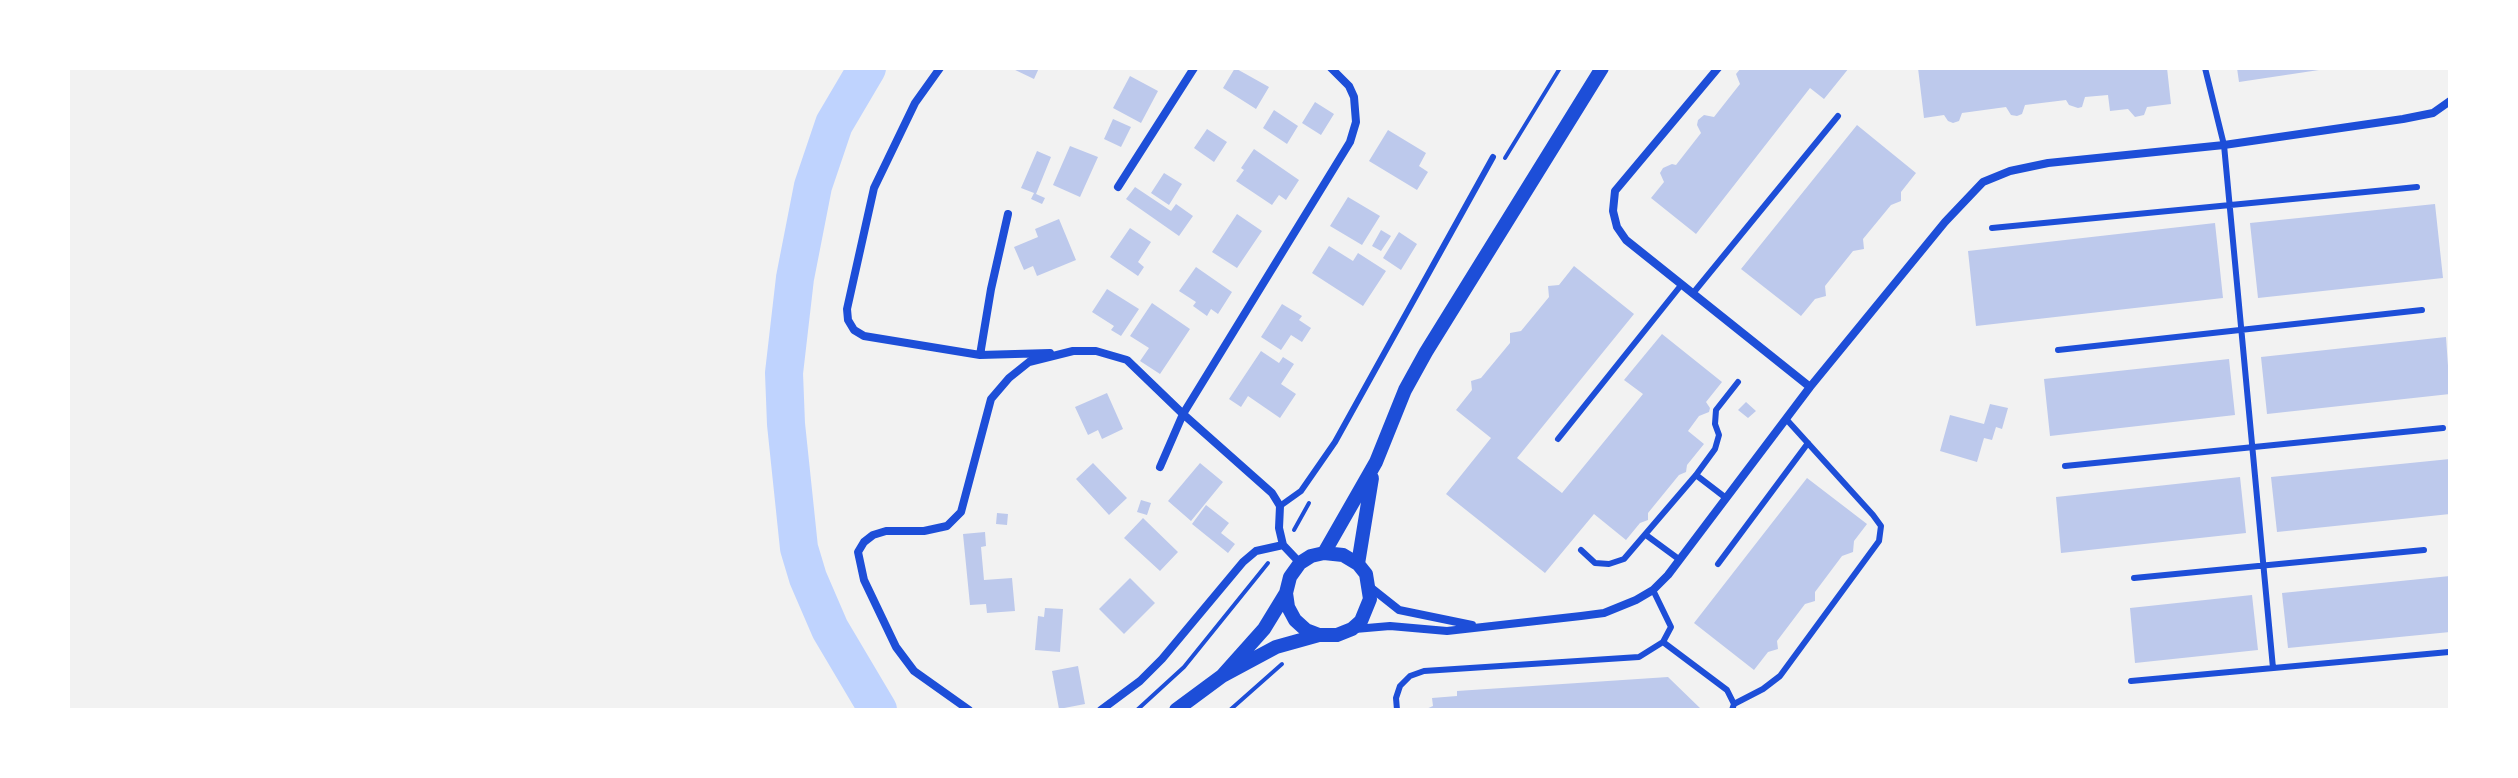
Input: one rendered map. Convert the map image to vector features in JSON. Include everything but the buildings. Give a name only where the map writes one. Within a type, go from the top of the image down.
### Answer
[{"type":"street","points":[[940,68],[915,103],[874,188],[847,309],[848,320],[854,330],[864,336],[980,355],[1096,351],[1127,360],[1272,493],[1280,506],[1279,528],[1283,545],[1300,563]]},
{"type":"street","points":[[1118,187],[1194,68]]},
{"type":"street","points":[[1160,467],[1183,414],[1350,142],[1356,122],[1354,97],[1349,86],[1331,68]]},
{"type":"street","points":[[1324,553],[1376,462],[1405,390],[1426,352],[1602,68]]},
{"type":"street","points":[[1718,68],[1615,191],[1613,211],[1617,227],[1626,240],[1810,387]]},
{"type":"street","points":[[1176,710],[1222,676],[1276,647],[1319,635],[1390,626],[1447,631],[1604,613],[1653,590],[1680,560],[1810,387],[1945,222],[1983,182],[2010,171],[2048,163],[2224,145],[2403,119],[2433,113],[2450,101]]},
{"type":"street","points":[[980,355],[1008,214]]},
{"type":"street","points":[[969,710],[914,671],[896,647],[864,580],[858,552],[873,535],[886,531],[924,531],[947,526],[961,512],[991,399],[1009,378],[1029,362],[1061,353]]},
{"type":"street","points":[[1358,564],[1376,462]]},
{"type":"street","points":[[1101,710],[1140,681],[1162,659],[1243,562],[1256,551],[1283,545]]},
{"type":"street","points":[[1222,676],[1264,629],[1300,563],[1324,553],[1343,555],[1358,564],[1366,574],[1370,587],[1367,610],[1352,629]]},
{"type":"street","points":[[1370,587],[1399,610],[1480,626]]},
{"type":"street","points":[[1286,593],[1288,607],[1295,620],[1306,630],[1319,635]]},
{"type":"lane","points":[[2205,68],[2224,145],[2273,668]]},
{"type":"lane","points":[[1694,292],[1838,116]]},
{"type":"lane","points":[[1280,506],[1301,491],[1335,442],[1493,157]]},
{"type":"lane","points":[[1992,228],[2417,187]]},
{"type":"lane","points":[[1558,439],[1682,284]]},
{"type":"lane","points":[[2058,350],[2422,310]]},
{"type":"lane","points":[[1581,550],[1595,563],[1609,564],[1624,559],[1696,475],[1719,442],[1714,416],[1738,382]]},
{"type":"lane","points":[[1663,642],[1727,690],[1733,707],[1780,676],[1879,541],[1881,526],[1873,515],[1787,420]]},
{"type":"lane","points":[[2065,466],[2443,428]]},
{"type":"lane","points":[[1718,564],[1808,443]]},
{"type":"lane","points":[[1696,475],[1726,498]]},
{"type":"lane","points":[[1646,535],[1680,560]]},
{"type":"lane","points":[[2134,578],[2424,550]]},
{"type":"lane","points":[[1397,710],[1396,698],[1400,686],[1410,676],[1424,671],[1639,657],[1663,642],[1671,627],[1653,590]]},
{"type":"lane","points":[[2131,681],[2449,652]]},
{"type":"path","points":[[1137,710],[1184,667],[1283,545]]},
{"type":"path","points":[[1230,710],[1282,664],[1276,647]]},
{"type":"waterway","points":[[867,68],[834,124],[813,186],[795,278],[784,373],[799,548],[830,629],[878,710]]}]
